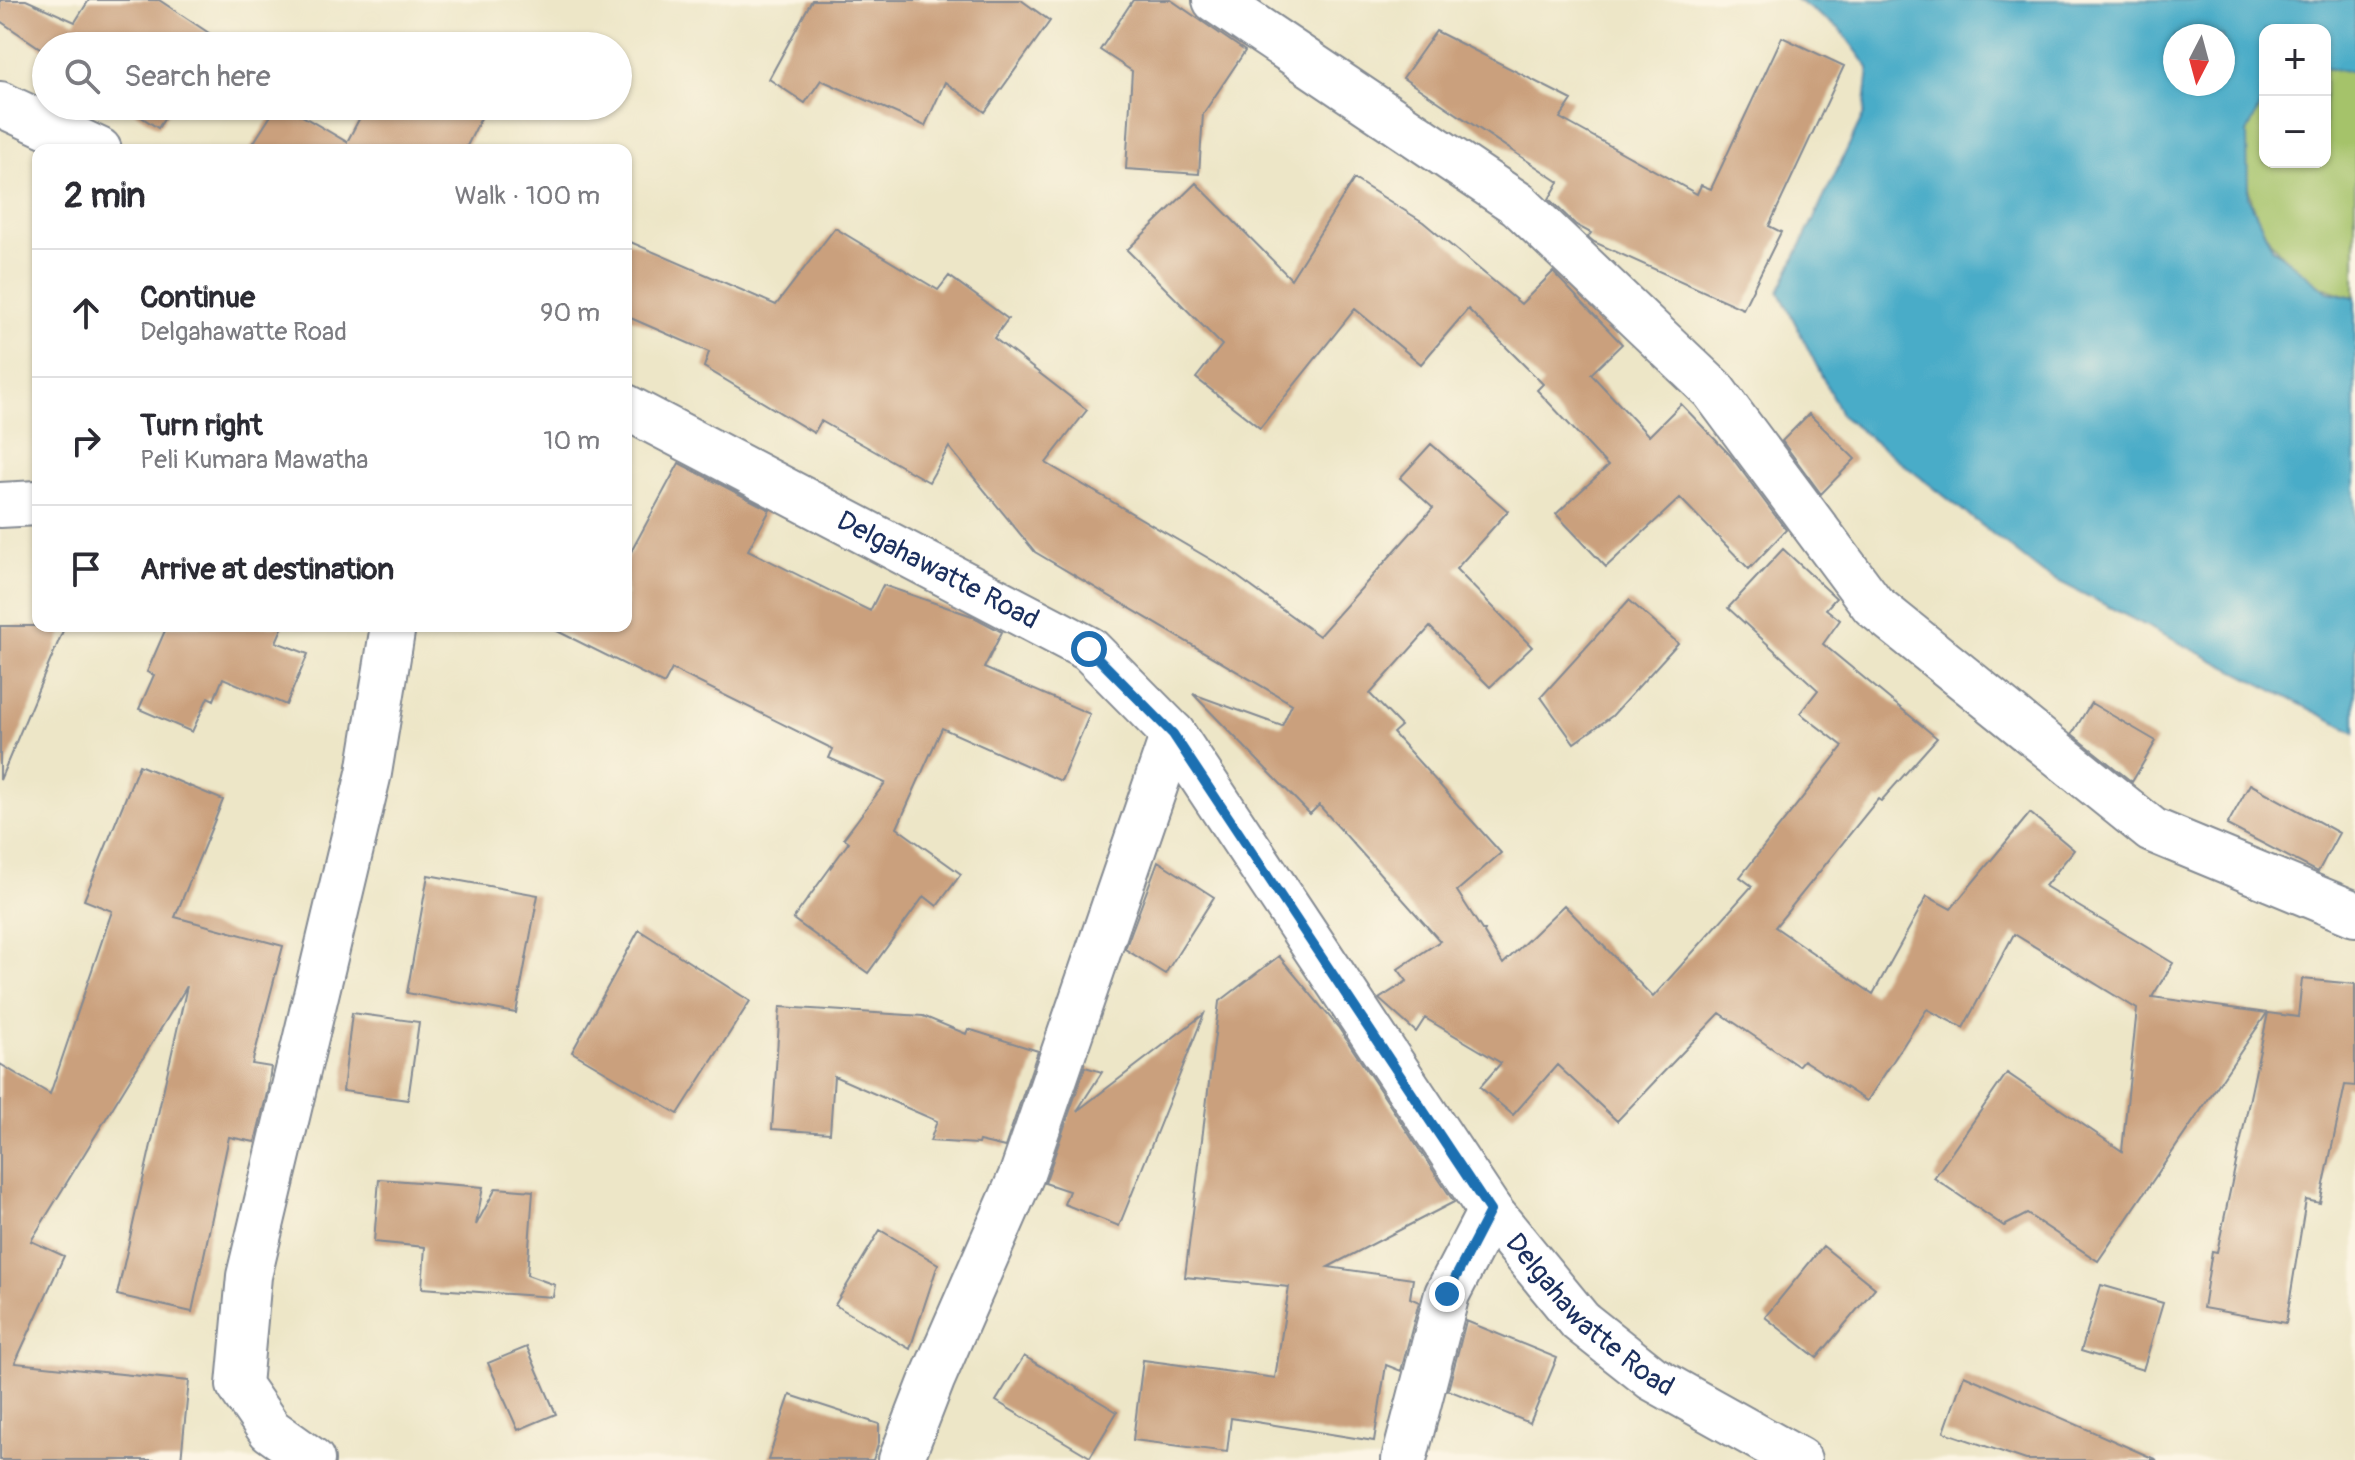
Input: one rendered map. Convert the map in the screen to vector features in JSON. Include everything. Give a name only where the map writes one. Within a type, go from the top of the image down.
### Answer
[{"type":"street","points":[[1215,0],[1518,204],[1713,390],[1873,605],[2152,830],[2355,914]]},
{"type":"street","points":[[0,104],[32,119]]},
{"type":"street","points":[[34,120],[86,144]]},
{"type":"street","name":"Delgahawatte Road","points":[[632,410],[1089,649],[1173,734],[1490,1211],[1580,1321],[1652,1378],[1799,1460]]},
{"type":"street","points":[[0,505],[32,503]]},
{"type":"street","points":[[312,1460],[270,1430],[239,1385],[249,1276],[369,773],[392,632]]},
{"type":"street","points":[[901,1460],[932,1380],[1022,1174],[1173,734]]},
{"type":"street","points":[[1404,1460],[1447,1294],[1490,1211]]},
{"type":"green space","points":[[2331,69],[2355,72],[2355,297],[2329,289],[2305,276],[2285,259],[2269,238],[2256,214],[2248,188],[2245,161],[2247,134],[2259,106],[2259,168],[2331,168]]},
{"type":"water","points":[[1797,0],[2355,0],[2355,72],[2331,69],[2331,24],[2259,24],[2259,108],[2247,133],[2248,197],[2273,249],[2328,292],[2355,297],[2355,732],[2044,574],[1842,416],[1779,291],[1864,114],[1869,68],[1840,29]]},
{"type":"building","points":[[0,0],[26,0],[75,22],[89,0],[159,0],[207,32],[32,32],[32,43],[0,21]]},
{"type":"building","points":[[812,0],[1021,0],[1050,21],[985,112],[945,82],[925,126],[821,80],[805,103],[769,79]]},
{"type":"building","points":[[1133,0],[1171,0],[1245,51],[1203,114],[1199,174],[1126,169],[1132,71],[1100,50]]},
{"type":"building","points":[[1436,31],[1572,100],[1560,118],[1697,194],[1701,185],[1711,189],[1782,37],[1844,66],[1769,226],[1781,232],[1743,309],[1594,242],[1588,237],[1591,233],[1576,225],[1549,199],[1559,182],[1403,78]]},
{"type":"building","points":[[146,120],[163,120],[158,128]]},
{"type":"building","points":[[268,120],[309,120],[347,142],[359,120],[480,120],[468,144],[253,144]]},
{"type":"building","points":[[1354,179],[1423,222],[1521,304],[1553,272],[1622,344],[1591,374],[1649,436],[1681,404],[1730,455],[1786,530],[1749,569],[1680,498],[1606,567],[1556,514],[1608,466],[1537,390],[1543,384],[1468,309],[1421,364],[1355,309],[1260,428],[1196,378],[1222,345],[1127,250],[1196,183],[1291,279]]},
{"type":"building","points":[[835,228],[938,290],[949,276],[1008,319],[994,338],[1087,410],[1046,463],[1227,569],[1319,636],[1433,508],[1400,478],[1431,444],[1508,511],[1456,569],[1532,647],[1490,687],[1430,627],[1370,694],[1401,726],[1393,733],[1501,853],[1457,891],[1482,930],[1485,930],[1503,964],[1564,905],[1653,997],[1752,886],[1740,877],[1843,746],[1800,713],[1818,690],[1728,608],[1783,549],[1836,598],[1826,609],[1840,620],[1823,644],[1937,738],[1881,801],[1878,799],[1775,927],[1873,994],[1927,896],[1951,909],[2030,813],[2074,850],[2045,886],[2173,963],[2152,997],[2267,1013],[2098,1261],[2027,1214],[2004,1226],[1934,1178],[2007,1073],[2122,1151],[2137,1009],[2014,934],[1963,1028],[1927,1009],[1867,1101],[1803,1060],[1798,1066],[1720,1013],[1617,1121],[1557,1065],[1513,1115],[1480,1087],[1501,1063],[1425,1018],[1416,1032],[1379,999],[1407,981],[1398,969],[1440,941],[1319,805],[1310,814],[1193,694],[1282,726],[1292,704],[1035,552],[949,447],[929,482],[821,421],[814,433],[704,367],[709,352],[632,319],[632,243],[776,305]]},
{"type":"building","points":[[1809,414],[1855,459],[1821,494],[1782,441]]},
{"type":"building","points":[[679,463],[770,510],[748,550],[870,611],[883,585],[972,616],[1002,632],[984,668],[1090,714],[1061,781],[942,728],[897,828],[961,874],[937,906],[924,896],[868,973],[793,919],[849,842],[844,838],[885,783],[829,758],[833,749],[672,669],[664,684],[559,632],[632,632],[632,550]]},
{"type":"building","points":[[1629,600],[1678,643],[1612,716],[1574,743],[1541,697]]},
{"type":"building","points":[[0,626],[32,626],[32,632],[62,632],[0,780]]},
{"type":"building","points":[[164,632],[280,632],[276,642],[308,654],[286,705],[223,678],[214,700],[208,697],[192,732],[139,709],[154,675],[147,672]]},
{"type":"building","points":[[2091,703],[2156,741],[2132,782],[2072,734]]},
{"type":"building","points":[[139,765],[223,800],[175,917],[283,946],[252,1064],[271,1067],[268,1089],[255,1142],[229,1137],[192,1312],[117,1295],[187,986],[31,1241],[64,1256],[15,1363],[189,1381],[181,1460],[0,1460],[0,1064],[50,1094],[112,911],[84,900]]},
{"type":"building","points":[[2250,784],[2339,833],[2318,872],[2227,825]]},
{"type":"building","points":[[1158,861],[1214,897],[1165,974],[1125,949]]},
{"type":"building","points":[[428,875],[538,895],[516,1013],[407,993]]},
{"type":"building","points":[[639,930],[750,1001],[678,1114],[572,1052]]},
{"type":"building","points":[[1279,956],[1338,1027],[1454,1202],[1328,1267],[1413,1279],[1410,1298],[1419,1302],[1401,1371],[1386,1365],[1374,1441],[1231,1418],[1227,1452],[1133,1440],[1143,1360],[1275,1378],[1289,1287],[1185,1277],[1219,1002]]},
{"type":"building","points":[[2302,979],[2355,984],[2355,1086],[2345,1085],[2320,1203],[2306,1200],[2286,1323],[2203,1308],[2212,1251],[2217,1252],[2268,1013],[2298,1017]]},
{"type":"building","points":[[780,1007],[923,1016],[966,1034],[968,1029],[1038,1051],[1005,1147],[979,1141],[978,1144],[930,1141],[937,1121],[834,1076],[830,1133],[772,1129]]},
{"type":"building","points":[[352,1013],[419,1022],[408,1100],[343,1091]]},
{"type":"building","points":[[1204,1014],[1119,1226],[1064,1204],[1069,1191],[1045,1183],[1085,1067],[1102,1072],[1077,1111]]},
{"type":"building","points":[[379,1179],[483,1187],[476,1225],[496,1188],[533,1191],[527,1275],[555,1285],[553,1297],[422,1288],[425,1247],[374,1242]]},
{"type":"building","points":[[880,1230],[938,1264],[910,1349],[835,1305]]},
{"type":"building","points":[[1823,1246],[1875,1288],[1817,1358],[1765,1317]]},
{"type":"building","points":[[2101,1285],[2163,1303],[2143,1370],[2081,1351]]},
{"type":"building","points":[[1466,1321],[1557,1358],[1530,1423],[1448,1390]]},
{"type":"building","points":[[527,1347],[556,1414],[518,1430],[488,1363]]},
{"type":"building","points":[[1024,1356],[1117,1412],[1090,1457],[996,1401]]},
{"type":"building","points":[[1964,1375],[2157,1460],[2026,1460],[1944,1432]]},
{"type":"building","points":[[790,1395],[879,1424],[879,1442],[873,1460],[768,1460]]},
{"type":"route","points":[[1089,649],[1173,734],[1490,1211],[1447,1294]]}]
